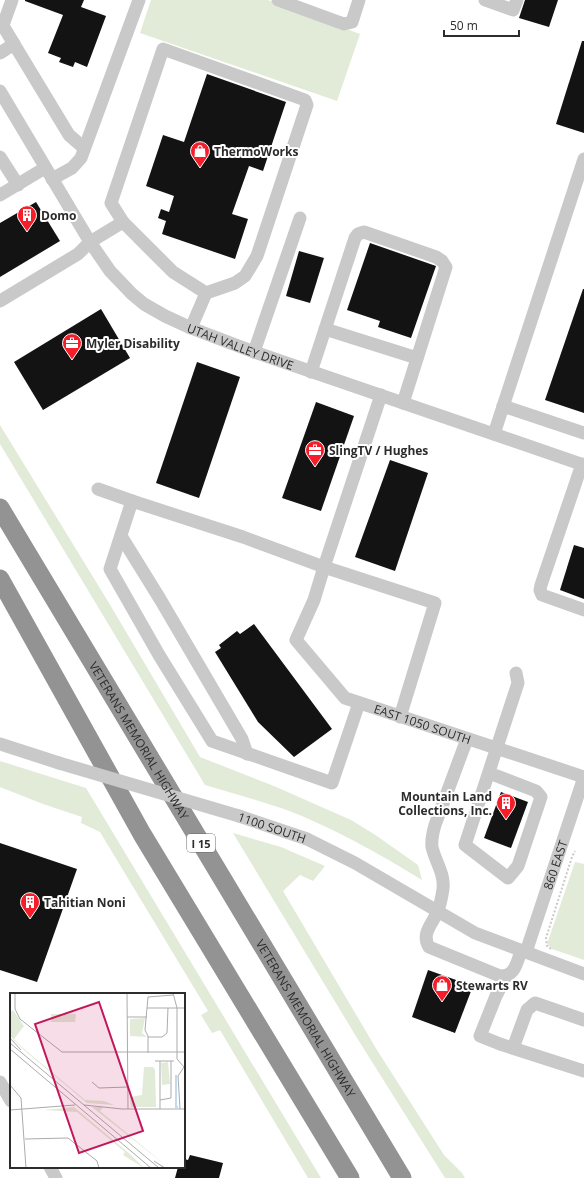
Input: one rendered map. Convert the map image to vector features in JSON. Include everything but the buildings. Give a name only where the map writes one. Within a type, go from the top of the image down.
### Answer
[{"type":"highway","name":"VETERANS MEMORIAL HIGHWAY","points":[[0,508],[402,1178]]},
{"type":"highway","points":[[0,579],[142,834],[350,1178]]},
{"type":"street","points":[[12,0],[1,23],[69,135],[84,148]]},
{"type":"street","points":[[52,179],[72,168],[81,158],[139,0]]},
{"type":"street","points":[[278,0],[344,24],[352,22],[360,0]]},
{"type":"street","points":[[485,0],[513,10],[517,0]]},
{"type":"street","points":[[0,53],[14,44]]},
{"type":"street","points":[[191,328],[206,293],[240,280],[245,276],[257,256],[307,105],[305,100],[163,49],[111,204],[122,222],[174,272],[206,293]]},
{"type":"street","name":"UTAH VALLEY DRIVE","points":[[0,92],[90,242],[110,271],[144,304],[191,328],[254,352],[583,465]]},
{"type":"street","points":[[0,157],[18,185]]},
{"type":"street","points":[[494,434],[584,159]]},
{"type":"street","points":[[0,195],[45,168]]},
{"type":"street","points":[[254,352],[300,218]]},
{"type":"street","points":[[0,301],[78,254],[90,242],[122,222]]},
{"type":"street","points":[[311,372],[355,238],[358,234],[364,232],[436,257],[442,261],[446,267],[403,403]]},
{"type":"street","points":[[326,329],[417,358]]},
{"type":"street","points":[[324,567],[381,396]]},
{"type":"street","points":[[503,406],[584,433]]},
{"type":"street","points":[[583,465],[540,590],[542,595],[584,610]]},
{"type":"street","points":[[98,489],[243,537],[324,567],[435,603],[400,717]]},
{"type":"street","points":[[132,501],[110,569],[159,655],[212,741],[332,783],[359,702]]},
{"type":"street","points":[[121,536],[168,612],[242,739],[247,754]]},
{"type":"street","name":"EAST 1050 SOUTH","points":[[324,567],[314,600],[296,640],[345,698],[584,777]]},
{"type":"street","points":[[489,773],[536,791],[541,797],[518,866],[508,878],[465,845],[489,773],[498,749],[518,683],[516,673]]},
{"type":"street","points":[[467,739],[432,837],[432,846],[443,879],[443,888],[437,912],[427,931],[426,940],[429,947],[500,976],[506,976]]},
{"type":"street","name":"1100 SOUTH","points":[[0,744],[238,816],[307,839],[355,863],[475,933],[584,974]]},
{"type":"street","name":"860 EAST","points":[[513,1048],[480,1036],[496,996],[506,976],[512,973],[524,951],[584,777]]},
{"type":"street","points":[[584,1020],[535,1003],[527,1010],[513,1048],[584,1071]]},
{"type":"street","points":[[0,1082],[10,1099]]},
{"type":"street","points":[[51,1168],[56,1178]]},
{"type":"path","points":[[547,946],[546,938],[575,851]]},
{"type":"green space","points":[[151,0],[268,0],[360,34],[337,101],[140,33]]},
{"type":"green space","points":[[0,425],[109,603],[200,757],[274,786],[351,820],[374,834],[418,865],[422,880],[354,841],[302,816],[205,785],[0,444]]},
{"type":"green space","points":[[0,761],[86,788],[321,1178],[308,1178],[220,1030],[212,1033],[201,1015],[208,1011],[100,832],[81,823],[82,817],[0,787]]},
{"type":"green space","points":[[233,833],[281,847],[325,866],[313,881],[300,875],[283,891],[377,1050],[444,1155],[465,1178],[445,1178],[357,1038]]},
{"type":"green space","points":[[575,862],[584,864],[584,960],[552,949],[547,944]]},
{"type":"place","name":"ThermoWorks","points":[[200,168]]},
{"type":"place","name":"Domo","points":[[27,232]]},
{"type":"place","name":"Myler Disability","points":[[72,360]]},
{"type":"place","name":"SlingTV / Hughes","points":[[315,467]]},
{"type":"place","name":"Mountain Land Collections, Inc.","points":[[506,820]]},
{"type":"place","name":"Tahitian Noni","points":[[30,919]]},
{"type":"place","name":"Stewarts RV","points":[[442,1002]]}]
